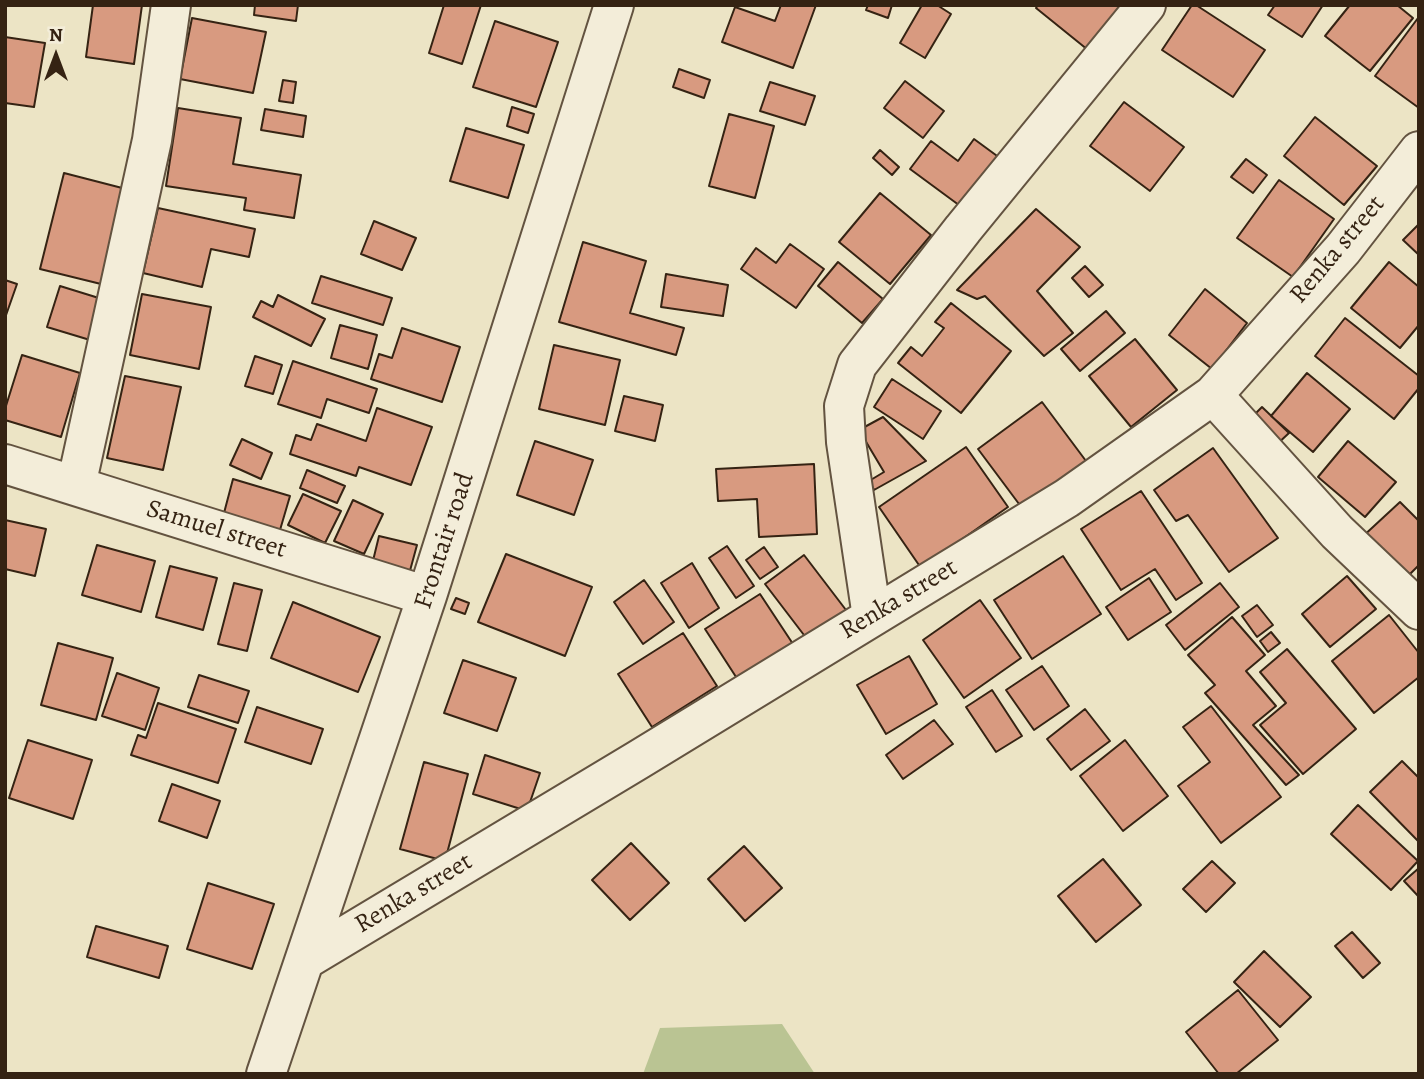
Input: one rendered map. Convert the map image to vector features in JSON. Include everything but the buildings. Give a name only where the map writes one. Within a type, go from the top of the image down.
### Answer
[{"type":"street","points":[[76,486],[152,140],[171,5]]},
{"type":"street","name":"Frontair road","points":[[266,1074],[427,596],[614,5]]},
{"type":"street","points":[[872,617],[846,442],[844,406],[857,365],[963,229],[1146,5]]},
{"type":"street","name":"Renka street","points":[[305,960],[1068,498],[1213,395],[1343,249],[1419,151]]},
{"type":"street","points":[[1213,395],[1337,532],[1419,610]]},
{"type":"street","name":"Samuel street","points":[[5,464],[427,596]]},
{"type":"green space","points":[[782,1024],[815,1074],[643,1074],[660,1028]]}]
